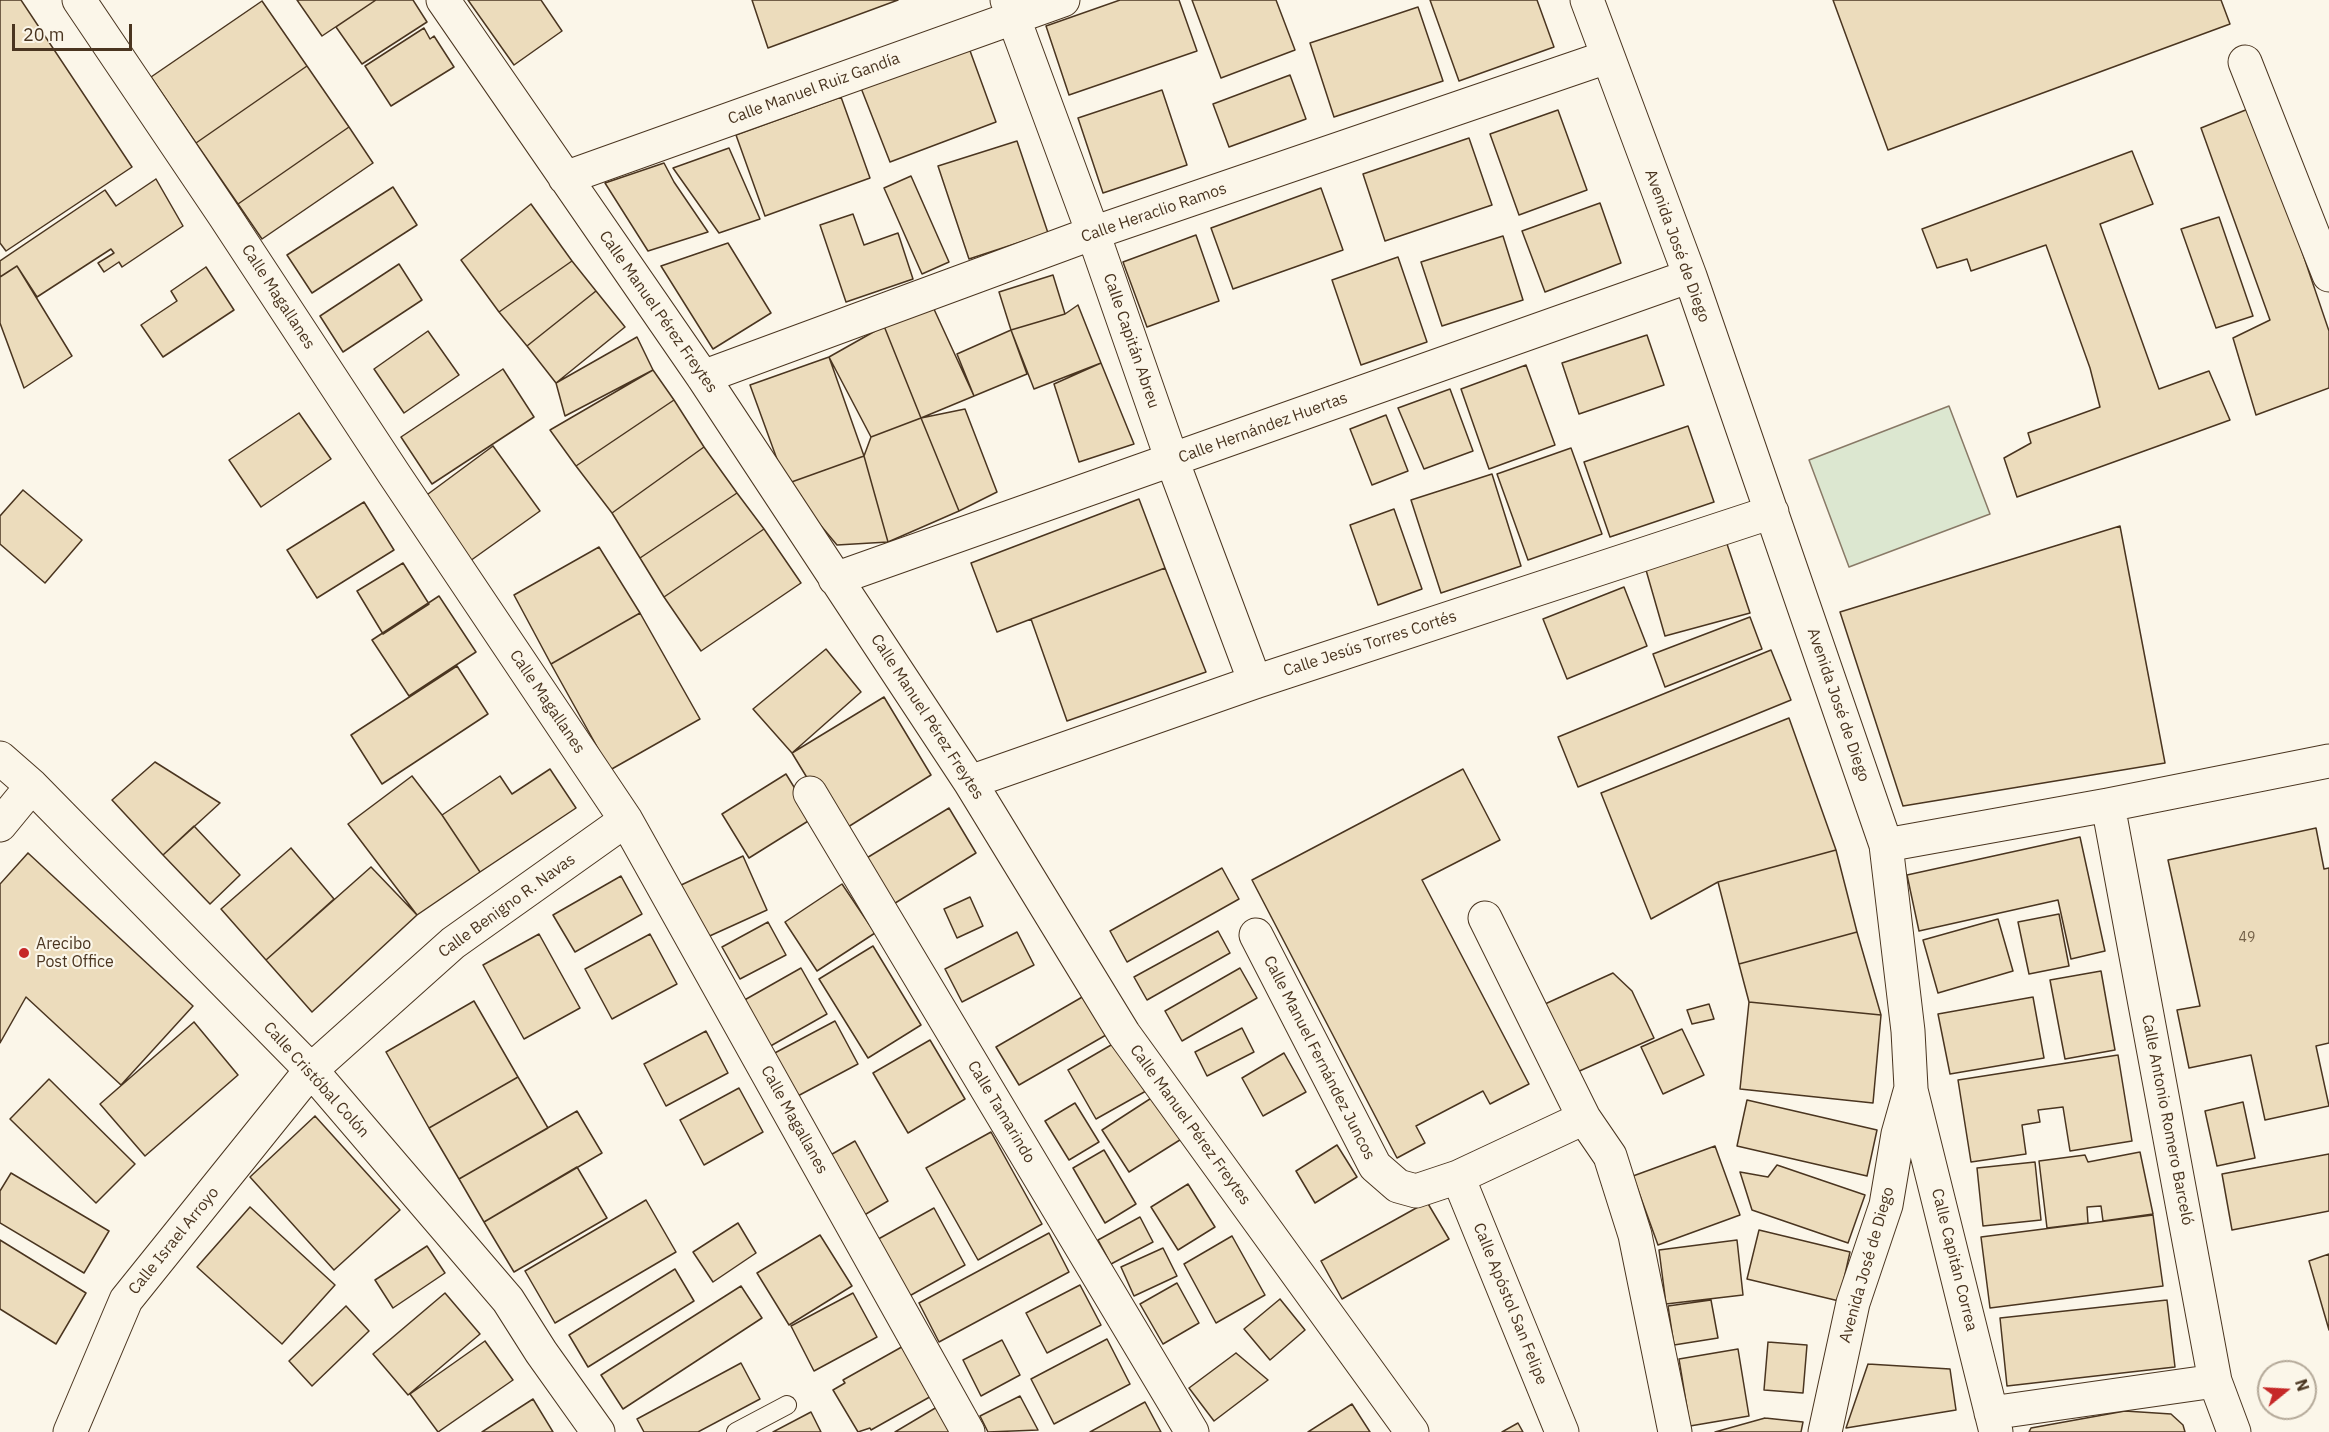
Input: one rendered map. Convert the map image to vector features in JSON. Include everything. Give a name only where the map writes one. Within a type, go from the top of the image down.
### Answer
[{"type":"street","name":"Calle Magallanes","points":[[79,0],[626,820],[968,1432]]},
{"type":"street","name":"Calle Manuel Pérez Freytes","points":[[443,0],[703,377],[970,782],[1124,1034],[1412,1432]]},
{"type":"street","name":"Calle Manuel Ruiz Gandía","points":[[565,178],[1010,9],[1063,0]]},
{"type":"street","name":"Avenida José de Diego","points":[[1587,0],[1690,276],[1886,845],[1908,1031],[1911,1088],[1898,1134],[1886,1205],[1853,1303],[1825,1432]]},
{"type":"street","name":"Calle Capitán Abreu","points":[[1010,9],[1093,233],[1172,460],[1255,682]]},
{"type":"street","name":"Calle Heraclio Ramos","points":[[703,377],[1093,233],[1607,57]]},
{"type":"street","points":[[2245,62],[2329,275]]},
{"type":"street","name":"Calle Hernández Huertas","points":[[836,579],[1690,276]]},
{"type":"street","name":"Calle Jesús Torres Cortés","points":[[970,782],[1255,682],[1772,512]]},
{"type":"street","name":"Calle Cristóbal Colón","points":[[0,758],[32,786],[310,1070],[508,1300],[541,1352],[598,1432]]},
{"type":"street","points":[[1886,845],[2108,805],[2329,761]]},
{"type":"street","points":[[0,825],[32,786]]},
{"type":"street","name":"Calle Tamarindo","points":[[810,793],[1192,1432]]},
{"type":"street","name":"Calle Antonio Romero Barceló","points":[[2108,805],[2215,1380],[2234,1432]]},
{"type":"street","name":"Calle Benigno R. Navas","points":[[310,1070],[453,943],[626,820]]},
{"type":"street","points":[[1485,918],[1584,1118],[1610,1156],[1635,1235],[1675,1432]]},
{"type":"street","name":"Calle Manuel Fernández Juncos","points":[[1256,935],[1375,1166],[1398,1186],[1416,1191],[1458,1177],[1584,1118]]},
{"type":"street","name":"Calle Israel Arroyo","points":[[70,1432],[126,1300],[310,1070]]},
{"type":"street","name":"Calle Capitán Correa","points":[[1911,1088],[1994,1422]]},
{"type":"street","name":"Calle Apóstol San Felipe","points":[[1458,1177],[1562,1432]]},
{"type":"street","points":[[1994,1422],[2215,1380]]},
{"type":"lane","points":[[736,1432],[787,1405]]},
{"type":"green space","points":[[1949,406],[1990,514],[1849,567],[1809,460]]},
{"type":"building","points":[[0,0],[21,0],[132,167],[6,251],[0,243]]},
{"type":"building","points":[[297,0],[376,0],[322,36]]},
{"type":"building","points":[[376,0],[413,0],[427,22],[362,64],[336,27]]},
{"type":"building","points":[[468,0],[541,0],[562,31],[514,65]]},
{"type":"building","points":[[752,0],[898,0],[768,48]]},
{"type":"building","points":[[1120,0],[1179,0],[1197,51],[1069,95],[1046,26]]},
{"type":"building","points":[[1192,0],[1276,0],[1295,50],[1221,78]]},
{"type":"building","points":[[1430,0],[1537,0],[1554,47],[1459,81]]},
{"type":"building","points":[[1833,0],[2221,0],[2230,24],[1888,150]]},
{"type":"building","points":[[262,1],[307,66],[196,143],[151,77]]},
{"type":"building","points":[[1418,7],[1443,81],[1334,117],[1310,43]]},
{"type":"building","points":[[424,28],[430,39],[434,36],[454,67],[391,106],[365,66]]},
{"type":"building","points":[[969,48],[996,122],[890,162],[861,88]]},
{"type":"building","points":[[307,66],[349,127],[238,204],[196,143]]},
{"type":"building","points":[[1290,75],[1306,119],[1229,147],[1213,104]]},
{"type":"building","points":[[1162,90],[1187,165],[1103,193],[1078,118]]},
{"type":"building","points":[[841,97],[870,178],[765,216],[736,135]]},
{"type":"building","points":[[2253,107],[2329,331],[2329,388],[2256,415],[2233,338],[2270,320],[2201,128]]},
{"type":"building","points":[[1558,110],[1587,190],[1519,215],[1490,134]]},
{"type":"building","points":[[349,127],[373,163],[262,239],[238,204]]},
{"type":"building","points":[[1469,138],[1492,205],[1385,241],[1363,174]]},
{"type":"building","points":[[1017,141],[1048,233],[969,259],[938,166]]},
{"type":"building","points":[[729,148],[760,219],[719,233],[673,168]]},
{"type":"building","points":[[2132,151],[2153,204],[2100,224],[2159,389],[2209,371],[2230,420],[2017,497],[2004,458],[2031,443],[2028,433],[2100,407],[2090,368],[2046,245],[1971,271],[1967,259],[1937,268],[1922,229]]},
{"type":"building","points":[[664,163],[708,232],[648,251],[605,183]]},
{"type":"building","points":[[911,176],[949,262],[922,274],[884,188]]},
{"type":"building","points":[[156,179],[183,226],[122,267],[119,262],[104,272],[98,263],[114,253],[111,249],[37,297],[17,266],[0,277],[0,261],[105,190],[116,206]]},
{"type":"building","points":[[393,187],[417,225],[312,293],[287,255]]},
{"type":"building","points":[[1321,188],[1343,250],[1233,289],[1211,228]]},
{"type":"building","points":[[1600,203],[1621,263],[1545,292],[1522,231]]},
{"type":"building","points":[[531,204],[572,261],[499,312],[461,260]]},
{"type":"building","points":[[853,214],[864,245],[898,233],[913,279],[846,302],[820,225]]},
{"type":"building","points":[[2219,217],[2253,316],[2216,328],[2181,229]]},
{"type":"building","points":[[1196,235],[1219,301],[1147,327],[1123,262]]},
{"type":"building","points":[[1503,236],[1523,300],[1442,326],[1421,262]]},
{"type":"building","points":[[728,243],[771,313],[713,349],[661,266]]},
{"type":"building","points":[[1398,257],[1427,342],[1361,365],[1332,280]]},
{"type":"building","points":[[572,261],[596,291],[527,346],[499,312]]},
{"type":"building","points":[[399,264],[422,300],[343,352],[320,316]]},
{"type":"building","points":[[17,266],[72,356],[24,388],[0,323],[0,277]]},
{"type":"building","points":[[206,267],[234,310],[163,357],[141,325],[177,301],[171,291]]},
{"type":"building","points":[[1053,275],[1065,314],[1011,330],[999,292]]},
{"type":"building","points":[[596,291],[625,327],[556,383],[527,346]]},
{"type":"building","points":[[1078,305],[1101,363],[1034,389],[1011,330],[1065,314]]},
{"type":"building","points":[[933,307],[974,396],[921,418],[884,326]]},
{"type":"building","points":[[884,326],[921,418],[871,437],[829,357]]},
{"type":"building","points":[[1011,330],[1027,374],[974,396],[957,354]]},
{"type":"building","points":[[428,331],[459,375],[404,413],[374,369]]},
{"type":"building","points":[[1647,335],[1664,385],[1579,414],[1562,363]]},
{"type":"building","points":[[637,337],[653,370],[565,416],[556,383]]},
{"type":"building","points":[[829,357],[864,456],[786,484],[750,385]]},
{"type":"building","points":[[1101,363],[1134,444],[1079,462],[1054,384]]},
{"type":"building","points":[[1526,365],[1555,445],[1489,469],[1461,389]]},
{"type":"building","points":[[503,369],[534,417],[432,484],[401,437]]},
{"type":"building","points":[[653,370],[674,400],[576,466],[550,430]]},
{"type":"building","points":[[1450,389],[1473,451],[1424,469],[1398,408]]},
{"type":"building","points":[[674,400],[704,447],[612,513],[576,466]]},
{"type":"building","points":[[965,409],[997,492],[959,511],[921,418]]},
{"type":"building","points":[[299,413],[331,459],[261,507],[229,460]]},
{"type":"building","points":[[1386,415],[1408,471],[1372,485],[1350,429]]},
{"type":"building","points":[[921,418],[959,511],[888,542],[864,456],[871,437]]},
{"type":"building","points":[[1688,426],[1714,502],[1610,537],[1584,462]]},
{"type":"building","points":[[493,446],[540,511],[470,561],[424,497]]},
{"type":"building","points":[[704,447],[737,493],[640,558],[612,513]]},
{"type":"building","points":[[1571,448],[1602,534],[1528,560],[1497,474]]},
{"type":"building","points":[[864,456],[888,542],[837,545],[786,484]]},
{"type":"building","points":[[1492,474],[1521,566],[1441,593],[1411,500]]},
{"type":"building","points":[[23,490],[82,540],[45,583],[0,544],[0,516]]},
{"type":"building","points":[[737,493],[764,529],[664,597],[640,558]]},
{"type":"building","points":[[1139,499],[1165,568],[997,632],[971,563]]},
{"type":"building","points":[[364,502],[394,550],[317,598],[287,550]]},
{"type":"building","points":[[1394,509],[1422,589],[1378,605],[1350,525]]},
{"type":"building","points":[[2120,526],[2165,763],[1903,806],[1840,612]]},
{"type":"building","points":[[764,529],[801,583],[701,651],[664,597]]},
{"type":"building","points":[[1724,535],[1750,613],[1665,636],[1644,563]]},
{"type":"building","points":[[599,547],[640,613],[551,664],[514,595]]},
{"type":"building","points":[[403,563],[429,604],[383,634],[357,591]]},
{"type":"building","points":[[1165,568],[1206,672],[1067,721],[1031,619]]},
{"type":"building","points":[[1624,587],[1647,646],[1567,679],[1543,619]]},
{"type":"building","points":[[439,596],[476,652],[409,696],[372,640]]},
{"type":"building","points":[[640,613],[700,719],[610,770],[551,664]]},
{"type":"building","points":[[1750,617],[1762,649],[1665,687],[1653,654]]},
{"type":"building","points":[[826,649],[861,692],[792,753],[753,709]]},
{"type":"building","points":[[1771,650],[1791,700],[1578,787],[1558,737]]},
{"type":"building","points":[[457,666],[488,714],[382,784],[351,735]]},
{"type":"building","points":[[884,697],[931,775],[840,832],[792,753]]},
{"type":"building","points":[[1789,718],[1836,850],[1718,882],[1651,919],[1601,793]]},
{"type":"building","points":[[155,762],[220,803],[163,855],[112,800]]},
{"type":"building","points":[[550,769],[576,808],[480,872],[442,815],[500,776],[512,794]]},
{"type":"building","points":[[1463,769],[1500,840],[1422,880],[1529,1084],[1490,1104],[1483,1091],[1416,1126],[1425,1143],[1397,1158],[1252,880]]},
{"type":"building","points":[[786,774],[813,818],[749,858],[722,814]]},
{"type":"building","points":[[412,776],[442,815],[480,872],[417,915],[348,824]]},
{"type":"building","points":[[949,808],[976,853],[892,905],[865,859]]},
{"type":"building","points":[[194,826],[240,875],[210,904],[163,855]]},
{"type":"building","points":[[2316,828],[2324,869],[2329,868],[2329,1043],[2316,1046],[2329,1106],[2265,1120],[2251,1055],[2189,1068],[2177,1010],[2200,1006],[2168,860]]},
{"type":"building","points":[[2080,837],[2105,951],[2071,959],[2058,900],[1919,931],[1907,875]]},
{"type":"building","points":[[291,848],[334,899],[266,960],[221,909]]},
{"type":"building","points":[[1836,850],[1857,932],[1739,964],[1718,882]]},
{"type":"building","points":[[28,853],[193,1006],[121,1085],[26,997],[0,1043],[0,884]]},
{"type":"building","points":[[743,856],[767,910],[703,939],[679,886]]},
{"type":"building","points":[[371,867],[417,915],[312,1012],[266,960]]},
{"type":"building","points":[[1222,868],[1239,899],[1127,962],[1110,931]]},
{"type":"building","points":[[621,876],[642,914],[575,952],[553,915]]},
{"type":"building","points":[[842,884],[875,933],[817,971],[785,922]]},
{"type":"building","points":[[970,897],[983,926],[957,938],[944,909]]},
{"type":"building","points":[[2059,914],[2069,966],[2029,974],[2018,922]]},
{"type":"building","points":[[1998,919],[2013,971],[1938,993],[1923,940]]},
{"type":"building","points":[[768,922],[786,955],[740,979],[722,947]]},
{"type":"building","points":[[1218,931],[1230,953],[1147,1000],[1134,977]]},
{"type":"building","points":[[1017,932],[1034,965],[962,1002],[945,969]]},
{"type":"building","points":[[1857,932],[1881,1015],[1749,1002],[1739,964]]},
{"type":"building","points":[[539,934],[580,1008],[524,1039],[483,965]]},
{"type":"building","points":[[650,934],[677,984],[612,1019],[585,969]]},
{"type":"building","points":[[873,946],[921,1025],[868,1058],[819,979]]},
{"type":"building","points":[[801,968],[827,1014],[767,1048],[741,1002]]},
{"type":"building","points":[[1240,968],[1257,998],[1182,1041],[1165,1011]]},
{"type":"building","points":[[2101,971],[2115,1050],[2065,1059],[2050,980]]},
{"type":"building","points":[[1613,973],[1632,991],[1654,1038],[1575,1073],[1545,1004]]},
{"type":"building","points":[[1084,996],[1106,1035],[1019,1085],[996,1047]]},
{"type":"building","points":[[2033,997],[2044,1058],[1950,1074],[1938,1014]]},
{"type":"building","points":[[474,1001],[518,1077],[429,1128],[386,1052]]},
{"type":"building","points":[[1749,1002],[1881,1015],[1873,1103],[1740,1089]]},
{"type":"building","points":[[1709,1004],[1714,1019],[1692,1024],[1687,1010]]},
{"type":"building","points":[[835,1021],[858,1064],[794,1098],[771,1055]]},
{"type":"building","points":[[194,1022],[238,1075],[145,1156],[100,1104]]},
{"type":"building","points":[[1242,1028],[1254,1052],[1207,1076],[1195,1052]]},
{"type":"building","points":[[1682,1029],[1704,1075],[1663,1094],[1641,1047]]},
{"type":"building","points":[[706,1031],[728,1073],[666,1106],[644,1064]]},
{"type":"building","points":[[930,1040],[965,1099],[908,1133],[873,1073]]},
{"type":"building","points":[[1118,1041],[1146,1091],[1096,1119],[1068,1070]]},
{"type":"building","points":[[1284,1053],[1306,1092],[1263,1116],[1242,1078]]},
{"type":"building","points":[[2118,1055],[2132,1141],[2070,1151],[2063,1107],[2038,1110],[2040,1122],[2022,1125],[2026,1154],[1971,1162],[1958,1080]]},
{"type":"building","points":[[518,1077],[548,1128],[459,1179],[429,1128]]},
{"type":"building","points":[[49,1079],[135,1164],[96,1203],[10,1119]]},
{"type":"building","points":[[739,1088],[763,1132],[704,1165],[680,1120]]},
{"type":"building","points":[[1156,1095],[1183,1138],[1129,1172],[1102,1130]]},
{"type":"building","points":[[1747,1100],[1877,1130],[1867,1176],[1737,1146]]},
{"type":"building","points":[[2243,1102],[2255,1158],[2217,1166],[2205,1111]]},
{"type":"building","points":[[1075,1103],[1099,1142],[1069,1160],[1045,1121]]},
{"type":"building","points":[[577,1111],[602,1153],[484,1222],[459,1179]]},
{"type":"building","points":[[315,1116],[400,1210],[334,1270],[250,1177]]},
{"type":"building","points":[[991,1132],[1042,1224],[978,1260],[926,1168]]},
{"type":"building","points":[[855,1141],[888,1201],[861,1217],[827,1157]]},
{"type":"building","points":[[1337,1145],[1357,1177],[1315,1203],[1296,1171]]},
{"type":"building","points":[[1715,1146],[1740,1215],[1658,1245],[1633,1176]]},
{"type":"building","points":[[1104,1150],[1136,1204],[1105,1223],[1073,1168]]},
{"type":"building","points":[[2140,1152],[2153,1214],[2103,1221],[2101,1206],[2087,1207],[2088,1223],[2047,1228],[2039,1161],[2085,1155],[2088,1162]]},
{"type":"building","points":[[2329,1154],[2329,1211],[2232,1230],[2222,1174]]},
{"type":"building","points":[[2035,1162],[2041,1220],[1983,1226],[1977,1168]]},
{"type":"building","points":[[1777,1165],[1865,1195],[1848,1243],[1752,1210],[1740,1172],[1768,1177]]},
{"type":"building","points":[[577,1167],[607,1218],[514,1272],[484,1222]]},
{"type":"building","points":[[11,1173],[109,1231],[84,1273],[0,1223],[0,1191]]},
{"type":"building","points":[[1188,1184],[1215,1227],[1178,1250],[1151,1207]]},
{"type":"building","points":[[646,1200],[676,1252],[555,1323],[525,1271]]},
{"type":"building","points":[[1427,1202],[1449,1239],[1342,1299],[1321,1261]]},
{"type":"building","points":[[250,1207],[335,1285],[282,1344],[197,1267]]},
{"type":"building","points":[[934,1208],[965,1265],[904,1299],[873,1242]]},
{"type":"building","points":[[2153,1215],[2163,1286],[1990,1308],[1981,1237]]},
{"type":"building","points":[[1140,1217],[1153,1242],[1111,1264],[1098,1240]]},
{"type":"building","points":[[738,1223],[756,1253],[713,1282],[693,1252]]},
{"type":"building","points":[[1759,1230],[1850,1252],[1839,1301],[1747,1279]]},
{"type":"building","points":[[1049,1233],[1069,1272],[939,1342],[919,1303]]},
{"type":"building","points":[[820,1235],[852,1286],[789,1325],[757,1273]]},
{"type":"building","points":[[1232,1236],[1265,1295],[1216,1323],[1184,1264]]},
{"type":"building","points":[[0,1240],[86,1293],[56,1344],[0,1309]]},
{"type":"building","points":[[1737,1240],[1743,1295],[1666,1304],[1659,1250]]},
{"type":"building","points":[[427,1246],[445,1273],[393,1308],[375,1280]]},
{"type":"building","points":[[1163,1248],[1177,1276],[1134,1296],[1121,1267]]},
{"type":"building","points":[[2329,1254],[2329,1330],[2309,1261]]},
{"type":"building","points":[[675,1269],[694,1301],[588,1367],[569,1335]]},
{"type":"building","points":[[1177,1283],[1199,1323],[1163,1344],[1140,1304]]},
{"type":"building","points":[[1080,1285],[1101,1325],[1047,1353],[1026,1313]]},
{"type":"building","points":[[741,1286],[762,1318],[623,1409],[601,1375]]},
{"type":"building","points":[[445,1293],[480,1334],[408,1395],[373,1354]]},
{"type":"building","points":[[853,1293],[877,1337],[814,1371],[791,1326]]},
{"type":"building","points":[[1280,1299],[1305,1330],[1270,1360],[1244,1329]]},
{"type":"building","points":[[1711,1300],[1718,1338],[1674,1345],[1668,1306]]},
{"type":"building","points":[[2167,1300],[2175,1367],[2007,1386],[2000,1318]]},
{"type":"building","points":[[346,1306],[369,1331],[312,1386],[289,1361]]},
{"type":"building","points":[[1107,1339],[1130,1384],[1054,1424],[1031,1379]]},
{"type":"building","points":[[1002,1340],[1020,1375],[981,1396],[963,1360]]},
{"type":"building","points":[[485,1341],[513,1380],[438,1432],[410,1394]]},
{"type":"building","points":[[1768,1342],[1807,1345],[1803,1393],[1764,1390]]},
{"type":"building","points":[[907,1344],[935,1394],[871,1430],[870,1428],[858,1432],[833,1390],[845,1383],[843,1380]]},
{"type":"building","points":[[1738,1349],[1749,1416],[1690,1426],[1679,1359]]},
{"type":"building","points":[[1236,1353],[1268,1380],[1214,1421],[1189,1388]]},
{"type":"building","points":[[741,1363],[760,1399],[698,1432],[644,1432],[637,1419]]},
{"type":"building","points":[[1868,1364],[1950,1369],[1956,1410],[1846,1428]]},
{"type":"building","points":[[1020,1396],[1038,1430],[988,1432],[980,1416]]},
{"type":"building","points":[[533,1399],[553,1432],[482,1432]]},
{"type":"building","points":[[1145,1402],[1161,1432],[1090,1432]]},
{"type":"building","points":[[1352,1404],[1370,1432],[1308,1432]]},
{"type":"building","points":[[937,1407],[951,1432],[895,1432]]},
{"type":"building","points":[[2125,1411],[2171,1414],[2183,1425],[2185,1432],[2029,1432],[2031,1428]]},
{"type":"building","points":[[811,1412],[821,1432],[773,1432]]},
{"type":"building","points":[[1765,1418],[1803,1422],[1801,1432],[1715,1432]]},
{"type":"building","points":[[1518,1423],[1523,1432],[1502,1432]]},
{"type":"place","name":"Arecibo Post Office","points":[[24,953]]}]
